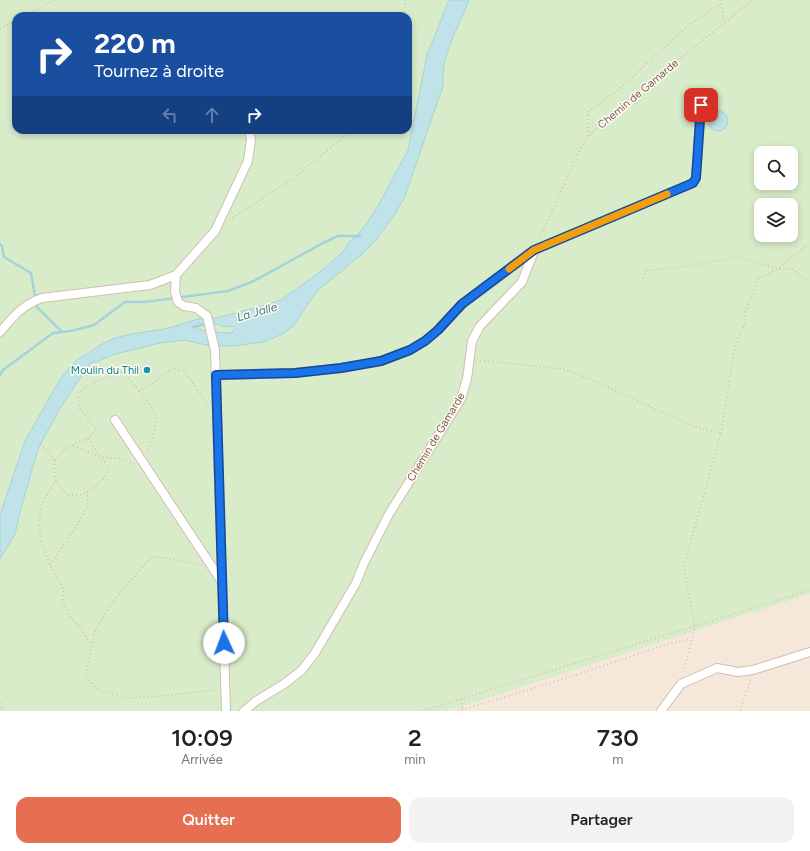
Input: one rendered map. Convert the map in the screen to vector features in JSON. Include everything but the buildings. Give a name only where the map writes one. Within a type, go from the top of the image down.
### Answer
[{"type":"street","points":[[216,375],[295,373],[341,368],[381,361],[410,350],[425,341],[438,330],[467,300],[534,250],[693,183],[696,178],[701,105]]},
{"type":"street","points":[[0,332],[19,310],[42,298],[150,285],[176,275],[215,231],[248,161],[251,140],[249,134]]},
{"type":"street","name":"Chemin de Gamarde","points":[[244,711],[256,701],[284,684],[302,670],[315,653],[356,583],[364,563],[389,514],[461,399],[467,379],[472,341],[480,326],[522,282],[534,250]]},
{"type":"street","points":[[176,275],[175,292],[178,302],[184,306],[196,308],[207,316],[215,350],[226,711]]},
{"type":"street","points":[[114,420],[222,582]]},
{"type":"street","points":[[661,711],[681,684],[717,668],[738,672],[753,670],[810,652]]},
{"type":"path","points":[[32,12],[54,0]]},
{"type":"path","points":[[404,12],[406,0]]},
{"type":"path","points":[[720,0],[725,23]]},
{"type":"path","name":"Chemin de Gamarde","points":[[534,250],[582,145],[601,122],[753,0]]},
{"type":"path","points":[[588,138],[588,112],[614,93],[689,25],[721,4]]},
{"type":"path","points":[[0,29],[12,23]]},
{"type":"path","points":[[228,222],[291,180],[339,141],[345,134]]},
{"type":"path","points":[[681,684],[695,627],[684,567],[721,433],[735,345],[745,324],[745,312],[759,278],[778,268],[803,248],[810,245]]},
{"type":"path","points":[[642,278],[646,271],[690,266],[736,256],[778,268],[792,269],[810,283]]},
{"type":"path","points":[[470,360],[563,369],[599,383],[688,424],[721,433]]},
{"type":"path","points":[[88,439],[109,468],[104,479],[87,492],[81,495],[67,495],[56,481],[54,470],[56,461],[63,451],[80,441],[88,439],[97,429],[80,409],[78,393],[88,384],[122,371],[139,391],[160,379],[171,368],[184,371],[209,406]]},
{"type":"path","points":[[40,445],[48,451],[56,461]]},
{"type":"path","points":[[56,481],[42,503],[39,523],[41,542],[50,565],[64,589],[62,603],[91,645]]},
{"type":"path","points":[[50,565],[77,526],[88,506],[87,492]]},
{"type":"path","points":[[211,566],[185,563],[167,558],[152,557],[120,592],[96,628],[85,675],[97,689],[126,698],[225,689]]},
{"type":"path","points":[[422,711],[810,590]]},
{"type":"path","points":[[458,711],[567,678],[671,643],[692,639]]},
{"type":"path","points":[[740,711],[747,693],[753,670]]},
{"type":"path","points":[[461,699],[463,710]]},
{"type":"path","points":[[0,703],[3,711]]},
{"type":"shaded area","points":[[810,594],[810,711],[448,711],[488,698]]},
{"type":"green space","points":[[0,0],[810,0],[810,594],[448,711],[0,711]]},
{"type":"water","points":[[449,0],[469,0],[447,53],[444,64],[443,86],[405,196],[395,214],[377,239],[361,255],[317,291],[293,326],[283,334],[263,342],[234,346],[211,346],[184,340],[160,343],[112,355],[91,363],[59,410],[38,449],[15,534],[0,559],[0,515],[25,441],[59,381],[69,368],[77,360],[115,338],[165,329],[198,319],[212,319],[281,300],[321,271],[342,253],[350,241],[357,236],[378,206],[408,150],[427,55]],"holes":[[[197,323],[213,323],[225,327],[233,326],[235,328],[232,333],[211,332],[197,329]]]},
{"type":"water","points":[[718,111],[725,114],[728,121],[725,128],[718,131],[711,128],[708,121],[711,114]]},
{"type":"waterway","points":[[0,375],[3,370],[53,333],[71,331],[94,325],[125,302],[145,302],[228,291],[254,281],[338,236],[360,236]]},
{"type":"waterway","points":[[0,244],[2,246],[4,257],[31,273],[37,307],[62,332]]},
{"type":"waterway","name":"La Jalle","points":[[193,327],[208,324]]},
{"type":"slow traffic","points":[[509,269],[534,250],[667,194]]},
{"type":"place","name":"Moulin du Thil","points":[[147,370]]},
{"type":"route","points":[[224,643],[216,375],[295,373],[341,368],[381,361],[410,350],[425,341],[438,330],[462,304],[478,291],[534,250],[693,183],[696,178],[701,105]]}]
